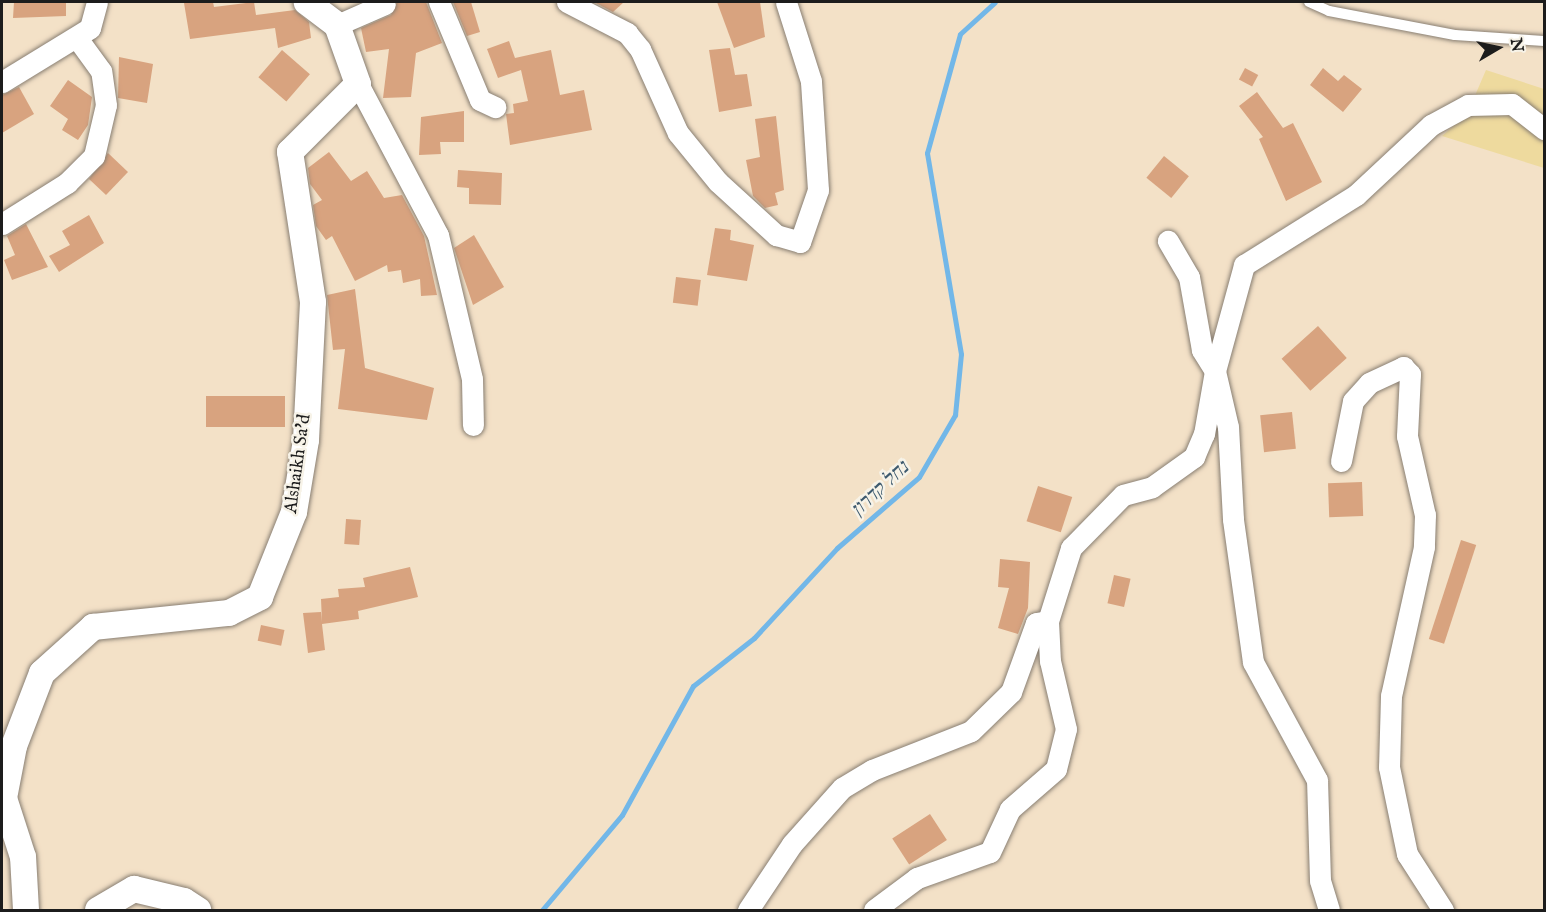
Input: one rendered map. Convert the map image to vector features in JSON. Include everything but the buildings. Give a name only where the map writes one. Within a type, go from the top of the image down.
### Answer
[{"type":"street","points":[[2,82],[90,28],[97,2]]},
{"type":"street","points":[[307,2],[337,25],[358,84],[438,235],[472,379],[473,425]]},
{"type":"street","points":[[439,2],[480,100],[495,107]]},
{"type":"street","points":[[567,2],[627,33],[640,49],[678,133],[718,182],[776,235],[800,242],[818,190],[811,81],[786,2]]},
{"type":"street","points":[[337,25],[385,4]]},
{"type":"street","points":[[2,224],[67,183],[94,156],[106,105],[101,71],[77,38]]},
{"type":"street","name":"Alshaikh Sa'd","points":[[26,910],[23,857],[4,798],[8,751],[42,673],[93,627],[229,613],[260,597],[294,512],[306,440],[313,302],[290,152],[358,84]]},
{"type":"street","points":[[874,910],[917,878],[990,852],[1010,809],[1056,769],[1066,729],[1050,661],[1048,621],[1071,548],[1094,519],[1123,495],[1152,487],[1194,457],[1204,434],[1215,371],[1244,265],[1356,195],[1431,125],[1468,105],[1512,104],[1545,129]]},
{"type":"street","points":[[1168,241],[1189,278],[1202,350],[1215,371],[1228,427],[1233,519],[1253,662],[1317,780],[1320,880],[1329,910]]},
{"type":"street","points":[[1341,461],[1353,401],[1369,383],[1403,367],[1410,374],[1407,436],[1425,515],[1424,547],[1391,696],[1389,767],[1407,854],[1443,910]]},
{"type":"street","points":[[748,910],[792,844],[842,788],[872,770],[971,731],[1011,692],[1036,623],[1048,621]]},
{"type":"street","points":[[98,910],[134,888],[184,901],[198,910]]},
{"type":"lane","points":[[1309,2],[1329,11],[1455,35],[1545,41]]},
{"type":"sand","points":[[1486,70],[1544,89],[1544,168],[1442,136],[1467,114]]},
{"type":"waterway","name":"נחל קדרון","points":[[542,910],[622,815],[693,686],[754,638],[837,548],[919,477],[955,415],[961,354],[927,153],[960,34],[995,2]]}]
